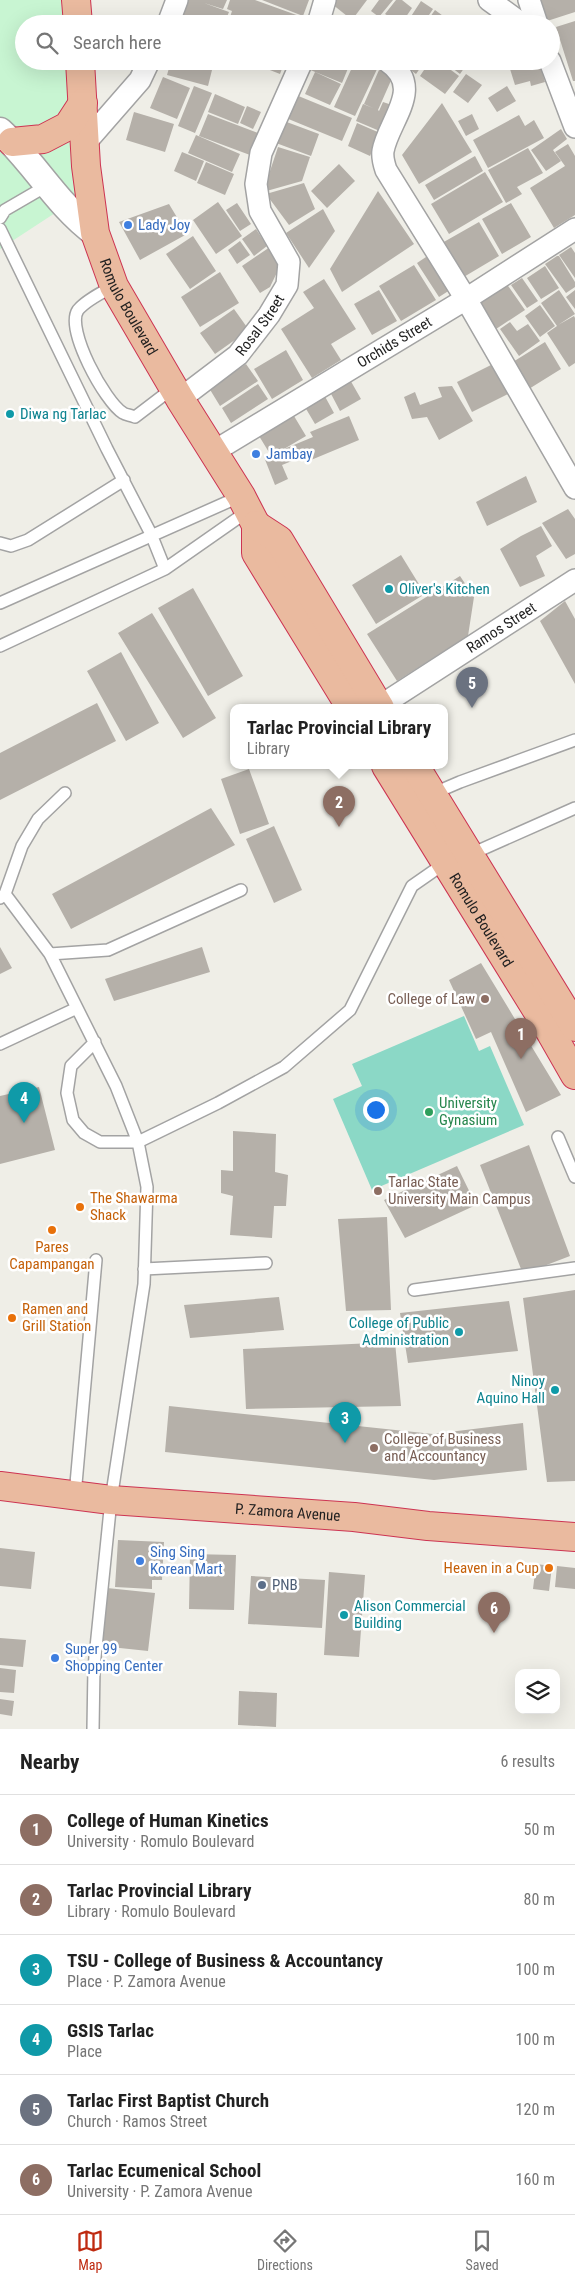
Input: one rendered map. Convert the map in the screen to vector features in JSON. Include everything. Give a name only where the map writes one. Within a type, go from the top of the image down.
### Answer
[{"type":"highway","points":[[76,0],[77,15]]},
{"type":"highway","name":"Romulo Boulevard","points":[[81,70],[90,204],[95,233],[114,286],[248,511],[279,540],[377,704]]},
{"type":"highway","points":[[6,137],[43,139],[68,126],[83,103]]},
{"type":"highway","points":[[248,511],[256,553],[349,704]]},
{"type":"highway","name":"Romulo Boulevard","points":[[388,769],[457,861],[575,1027]]},
{"type":"highway","name":"Romulo Boulevard","points":[[417,769],[432,794],[457,861],[575,1075]]},
{"type":"highway","name":"P. Zamora Avenue","points":[[0,1486],[111,1500],[354,1517],[428,1526],[575,1537]]},
{"type":"street","points":[[171,15],[177,0]]},
{"type":"street","points":[[489,0],[510,15]]},
{"type":"street","points":[[529,0],[534,15]]},
{"type":"street","points":[[85,143],[140,80],[145,70]]},
{"type":"street","name":"Rosal Street","points":[[177,393],[238,355],[269,315],[287,285],[289,262],[260,211],[256,184],[261,153],[298,70]]},
{"type":"street","points":[[395,70],[403,79],[404,91],[398,116],[383,150],[386,170],[466,299],[575,488]]},
{"type":"street","points":[[553,70],[575,127]]},
{"type":"street","points":[[6,137],[83,224],[95,233]]},
{"type":"street","name":"Orchids Street","points":[[213,452],[466,299],[575,229]]},
{"type":"street","name":"Ramos Street","points":[[385,704],[575,580]]},
{"type":"lane","points":[[0,218],[5,210],[48,185]]},
{"type":"lane","points":[[0,230],[151,534],[165,569]]},
{"type":"lane","points":[[114,286],[78,310],[74,323],[86,361],[112,401],[123,413],[135,416],[177,393]]},
{"type":"lane","points":[[0,543],[11,546],[28,540],[124,480]]},
{"type":"lane","points":[[0,603],[151,534],[248,511]]},
{"type":"lane","points":[[0,646],[165,569],[248,511]]},
{"type":"lane","points":[[432,794],[575,740]]},
{"type":"lane","points":[[65,793],[38,819],[22,846],[2,896],[50,954],[116,1086],[138,1142],[147,1187],[144,1284],[111,1500],[94,1667],[93,1729]]},
{"type":"lane","points":[[94,1042],[71,1066],[67,1093],[73,1120],[84,1133],[100,1142],[138,1142],[218,1103],[284,1067],[350,1010],[412,886],[435,870],[575,808]]},
{"type":"lane","points":[[50,954],[108,950],[241,890]]},
{"type":"lane","points":[[0,1044],[77,1008]]},
{"type":"lane","points":[[558,1137],[575,1177]]},
{"type":"lane","points":[[75,1495],[96,1260]]},
{"type":"lane","points":[[144,1269],[266,1263]]},
{"type":"lane","points":[[414,1290],[575,1268]]},
{"type":"green space","points":[[0,0],[61,0],[62,15],[15,15],[15,70],[67,70],[78,198],[0,249]]},
{"type":"green space","name":"University Gynasium","points":[[464,1016],[479,1051],[490,1046],[524,1125],[372,1190],[333,1099],[362,1086],[352,1064]]},
{"type":"building","points":[[184,0],[227,0],[223,9],[204,3],[229,12],[228,15],[178,15]]},
{"type":"building","points":[[230,0],[255,0],[296,15],[231,15],[232,11],[227,9]]},
{"type":"building","points":[[262,0],[309,0],[303,15]]},
{"type":"building","points":[[327,0],[367,0],[356,15],[346,15]]},
{"type":"building","points":[[379,0],[393,0],[381,15],[376,15],[371,11]]},
{"type":"building","points":[[396,0],[402,0],[412,8],[407,15],[385,14]]},
{"type":"building","points":[[537,0],[575,0],[575,12],[560,17],[560,15],[542,15]]},
{"type":"building","points":[[421,1],[433,9],[429,15],[412,15]]},
{"type":"building","points":[[435,10],[442,15],[431,15]]},
{"type":"building","points":[[575,21],[575,81],[573,81],[560,40],[560,26]]},
{"type":"building","points":[[168,70],[212,70],[208,86],[167,75]]},
{"type":"building","points":[[270,70],[282,70],[280,74]]},
{"type":"building","points":[[310,70],[347,70],[342,83]]},
{"type":"building","points":[[351,70],[377,70],[355,116],[334,107]]},
{"type":"building","points":[[379,70],[393,76],[378,110],[383,102],[392,105],[382,132],[356,121],[363,104],[373,108],[364,104]]},
{"type":"building","points":[[411,70],[419,70],[416,74]]},
{"type":"building","points":[[424,70],[451,70],[459,76],[445,94],[420,76]]},
{"type":"building","points":[[455,70],[463,70],[460,74]]},
{"type":"building","points":[[510,70],[542,70],[545,82],[531,86],[530,81],[515,85]]},
{"type":"building","points":[[315,72],[341,84],[330,105],[305,94]]},
{"type":"building","points":[[466,74],[482,85],[468,103],[453,92]]},
{"type":"building","points":[[163,77],[190,88],[177,119],[150,108]]},
{"type":"building","points":[[194,86],[212,93],[195,133],[178,126]]},
{"type":"building","points":[[507,86],[516,101],[497,112],[488,98]]},
{"type":"building","points":[[215,94],[245,107],[238,124],[208,112]]},
{"type":"building","points":[[296,95],[352,118],[342,141],[286,118]]},
{"type":"building","points":[[442,103],[472,152],[419,184],[402,155]]},
{"type":"building","points":[[247,106],[261,112],[253,129],[240,123]]},
{"type":"building","points":[[134,112],[174,124],[165,152],[126,140]]},
{"type":"building","points":[[208,114],[258,133],[250,155],[199,136]]},
{"type":"building","points":[[472,114],[479,129],[466,136],[458,121]]},
{"type":"building","points":[[519,115],[525,126],[534,120],[544,138],[488,168],[473,140]]},
{"type":"building","points":[[284,121],[319,134],[311,156],[276,143]]},
{"type":"building","points":[[357,123],[380,133],[370,156],[348,146]]},
{"type":"building","points":[[561,129],[567,139],[553,150],[561,161],[546,171],[531,150]]},
{"type":"building","points":[[196,135],[240,154],[232,172],[188,153]]},
{"type":"building","points":[[568,144],[575,156],[575,215],[554,228],[530,188],[565,166],[555,152]]},
{"type":"building","points":[[278,147],[310,157],[302,181],[263,192]]},
{"type":"building","points":[[528,148],[543,173],[517,187],[522,194],[506,203],[488,170]]},
{"type":"building","points":[[182,152],[204,161],[196,181],[174,171]]},
{"type":"building","points":[[475,156],[483,171],[434,200],[425,185]]},
{"type":"building","points":[[206,162],[234,174],[225,195],[197,183]]},
{"type":"building","points":[[339,164],[355,181],[327,208],[311,191]]},
{"type":"building","points":[[485,172],[503,202],[449,234],[431,204]]},
{"type":"building","points":[[304,183],[315,209],[289,225],[266,194]]},
{"type":"building","points":[[378,191],[414,244],[342,292],[330,269]]},
{"type":"building","points":[[218,202],[242,236],[216,254],[193,220]]},
{"type":"building","points":[[237,203],[251,224],[240,231],[226,210]]},
{"type":"building","points":[[511,203],[531,237],[502,254],[482,219]]},
{"type":"building","points":[[169,204],[187,234],[140,260],[119,222]]},
{"type":"building","points":[[323,209],[335,231],[309,268],[286,233]]},
{"type":"building","points":[[479,222],[499,256],[462,278],[442,243]]},
{"type":"building","points":[[256,229],[267,246],[254,256],[242,239]]},
{"type":"building","points":[[193,236],[216,271],[190,289],[166,254]]},
{"type":"building","points":[[240,241],[250,255],[237,264],[228,250]]},
{"type":"building","points":[[270,247],[281,264],[270,287],[260,293],[242,266]]},
{"type":"building","points":[[571,247],[575,253],[575,278],[559,255]]},
{"type":"building","points":[[429,255],[450,290],[439,297],[417,263]]},
{"type":"building","points":[[559,256],[575,282],[575,287],[566,293],[545,264]]},
{"type":"building","points":[[414,265],[436,300],[401,321],[379,286]]},
{"type":"building","points":[[545,266],[559,288],[541,299],[527,278]]},
{"type":"building","points":[[220,272],[239,303],[200,327],[181,297]]},
{"type":"building","points":[[522,278],[538,301],[527,308],[511,285]]},
{"type":"building","points":[[324,279],[356,329],[331,344],[341,360],[312,378],[281,329],[314,308],[303,292]]},
{"type":"building","points":[[506,283],[525,310],[493,331],[475,304]]},
{"type":"building","points":[[379,290],[397,321],[372,335],[354,304]]},
{"type":"building","points":[[559,290],[575,314],[558,325],[574,316],[575,318],[575,363],[569,367],[547,333],[557,326],[541,303]]},
{"type":"building","points":[[575,290],[575,309],[566,297]]},
{"type":"building","points":[[540,305],[555,326],[540,337],[525,316]]},
{"type":"building","points":[[234,309],[249,330],[215,354],[200,333]]},
{"type":"building","points":[[510,322],[517,331],[528,324],[540,341],[519,356],[500,329]]},
{"type":"building","points":[[545,342],[561,369],[524,392],[508,365]]},
{"type":"building","points":[[286,350],[303,380],[272,399],[254,369]]},
{"type":"building","points":[[495,363],[510,393],[472,412],[457,382]]},
{"type":"building","points":[[246,364],[258,381],[220,406],[209,388]]},
{"type":"building","points":[[349,378],[361,399],[340,411],[329,390]]},
{"type":"building","points":[[258,384],[268,399],[231,423],[222,408]]},
{"type":"building","points":[[452,386],[473,421],[439,440],[427,417],[412,419],[404,397],[415,392],[420,405],[442,397],[438,387]]},
{"type":"building","points":[[322,391],[334,413],[315,424],[302,402]]},
{"type":"building","points":[[291,411],[306,436],[284,449],[313,437],[310,432],[349,416],[359,440],[311,460],[309,454],[282,465],[288,479],[275,485],[264,457],[270,454],[256,431]]},
{"type":"building","points":[[526,476],[537,502],[487,526],[476,502]]},
{"type":"building","points":[[568,509],[575,519],[575,554],[566,559],[542,523]]},
{"type":"building","points":[[541,526],[552,546],[536,556],[545,576],[520,587],[500,549]]},
{"type":"building","name":"Oliver's Kitchen","points":[[401,555],[425,594],[376,624],[352,585]]},
{"type":"building","points":[[460,576],[474,597],[468,636],[397,681],[367,634]]},
{"type":"building","points":[[193,588],[243,676],[208,696],[158,608]]},
{"type":"building","points":[[565,601],[575,619],[575,684],[540,621]]},
{"type":"building","points":[[152,613],[216,718],[183,738],[118,633]]},
{"type":"building","points":[[121,652],[159,723],[126,741],[87,671]]},
{"type":"building","points":[[97,703],[116,741],[0,800],[0,753]]},
{"type":"building","points":[[249,769],[269,824],[240,834],[221,779]]},
{"type":"building","points":[[211,808],[235,845],[71,929],[52,894]]},
{"type":"building","points":[[274,826],[302,890],[274,903],[246,839]]},
{"type":"building","points":[[0,947],[12,968],[0,974]]},
{"type":"building","points":[[202,947],[210,972],[114,1001],[105,979]]},
{"type":"building","points":[[481,963],[561,1095],[526,1112],[491,1032],[476,1039],[449,980]]},
{"type":"building","points":[[39,1087],[55,1150],[0,1164],[0,1096]]},
{"type":"building","points":[[233,1131],[276,1134],[275,1172],[288,1175],[286,1206],[274,1206],[272,1238],[230,1235],[233,1196],[221,1193],[221,1170],[233,1171]]},
{"type":"building","points":[[529,1145],[570,1256],[523,1274],[480,1165]]},
{"type":"building","points":[[457,1166],[476,1205],[405,1238],[384,1200]]},
{"type":"building","points":[[387,1217],[391,1310],[346,1311],[338,1219]]},
{"type":"building","name":"Ninoy Aquino Hall","points":[[575,1290],[575,1481],[547,1482],[523,1298]]},
{"type":"building","points":[[279,1297],[284,1330],[190,1338],[184,1305]]},
{"type":"building","name":"College of Public Administration","points":[[509,1301],[518,1351],[408,1363],[400,1313]]},
{"type":"building","points":[[395,1342],[401,1406],[246,1409],[243,1349]]},
{"type":"building","points":[[169,1406],[433,1434],[523,1423],[527,1470],[434,1480],[165,1452]]},
{"type":"building","name":"Sing Sing Korean Mart","points":[[118,1540],[164,1542],[162,1580],[152,1580],[152,1589],[115,1587]]},
{"type":"building","points":[[0,1548],[35,1552],[31,1589],[0,1586]]},
{"type":"building","points":[[190,1554],[236,1555],[234,1610],[189,1609]]},
{"type":"building","points":[[536,1564],[552,1566],[549,1591],[533,1589]]},
{"type":"building","points":[[557,1566],[575,1568],[575,1589],[555,1587]]},
{"type":"building","name":"Alison Commercial Building","points":[[329,1572],[365,1575],[359,1657],[324,1655]]},
{"type":"building","points":[[251,1576],[325,1580],[322,1628],[248,1624]]},
{"type":"building","points":[[107,1588],[155,1593],[148,1651],[101,1646]]},
{"type":"building","points":[[0,1638],[26,1640],[23,1667],[0,1665]]},
{"type":"building","points":[[0,1668],[16,1670],[14,1693],[0,1692]]},
{"type":"building","points":[[239,1691],[277,1693],[276,1727],[238,1725]]},
{"type":"building","points":[[0,1699],[14,1701],[12,1716],[0,1714]]},
{"type":"place","name":"Lady Joy","points":[[128,225]]},
{"type":"place","name":"Diwa ng Tarlac","points":[[10,414]]},
{"type":"place","name":"Jambay","points":[[256,454]]},
{"type":"place","name":"Oliver's Kitchen","points":[[389,589]]},
{"type":"place","name":"Tarlac First Baptist Church","points":[[472,708]]},
{"type":"place","name":"Tarlac Provincial Library","points":[[339,827]]},
{"type":"place","name":"College of Law","points":[[485,999]]},
{"type":"place","name":"College of Human Kinetics","points":[[521,1059]]},
{"type":"place","name":"University Gynasium","points":[[429,1112]]},
{"type":"place","name":"GSIS Tarlac","points":[[24,1123]]},
{"type":"place","name":"Tarlac State University Main Campus","points":[[378,1191]]},
{"type":"place","name":"The Shawarma Shack","points":[[80,1207]]},
{"type":"place","name":"Pares Capampangan","points":[[52,1230]]},
{"type":"place","name":"Ramen and Grill Station","points":[[12,1318]]},
{"type":"place","name":"College of Public Administration","points":[[459,1332]]},
{"type":"place","name":"Ninoy Aquino Hall","points":[[555,1390]]},
{"type":"place","name":"TSU - College of Business & Accountancy","points":[[345,1443]]},
{"type":"place","name":"College of Business and Accountancy","points":[[374,1448]]},
{"type":"place","name":"Sing Sing Korean Mart","points":[[140,1561]]},
{"type":"place","name":"Heaven in a Cup","points":[[549,1568]]},
{"type":"place","name":"PNB","points":[[262,1585]]},
{"type":"place","name":"Alison Commercial Building","points":[[344,1615]]},
{"type":"place","name":"Tarlac Ecumenical School","points":[[494,1633]]},
{"type":"place","name":"Super 99 Shopping Center","points":[[55,1658]]}]
